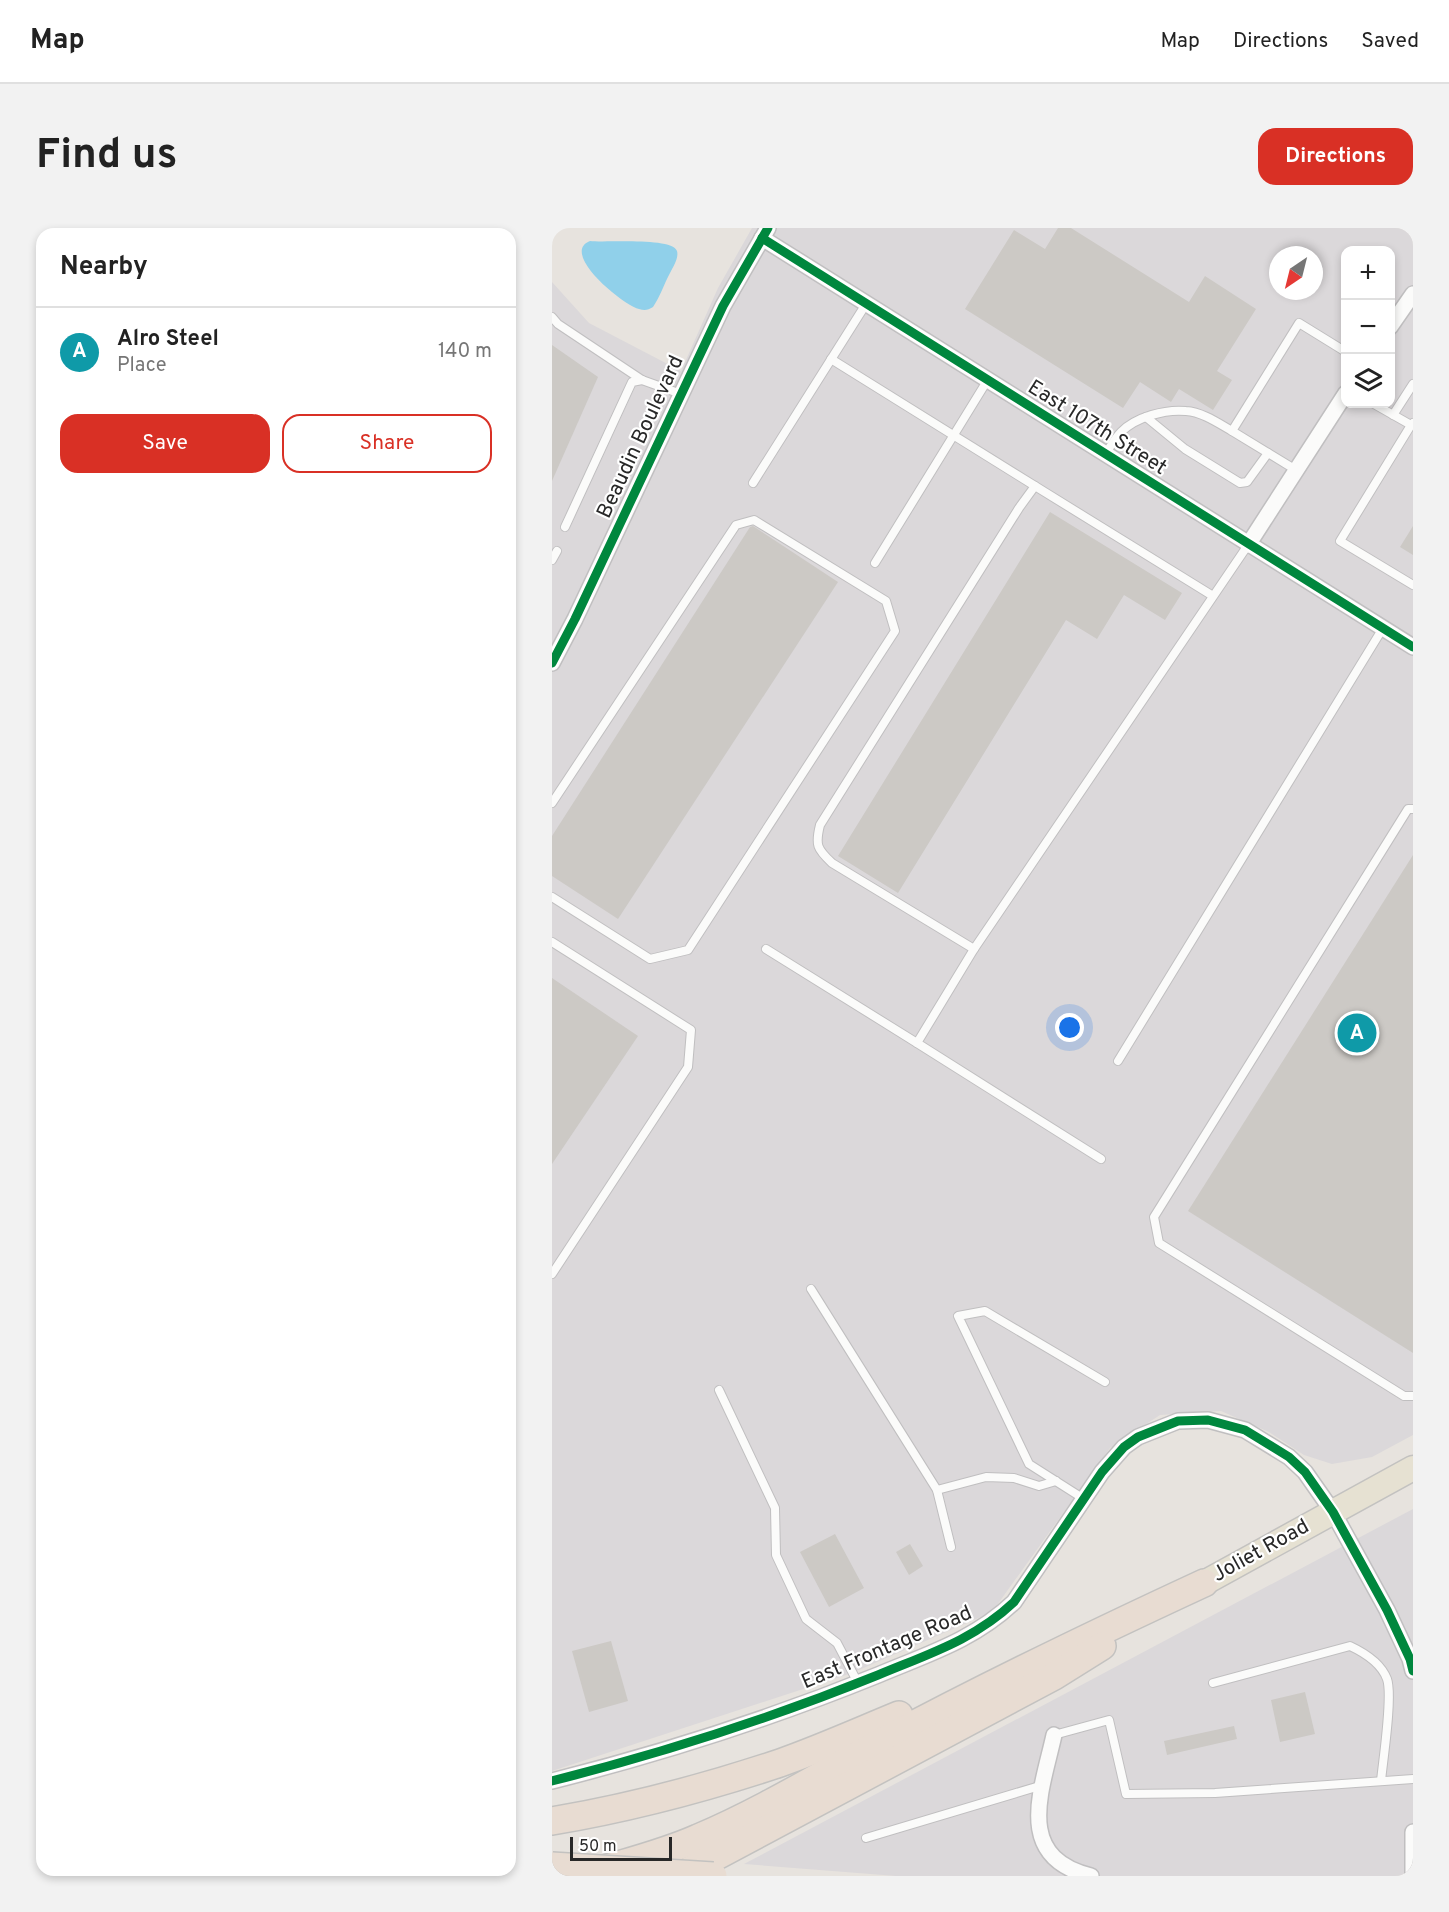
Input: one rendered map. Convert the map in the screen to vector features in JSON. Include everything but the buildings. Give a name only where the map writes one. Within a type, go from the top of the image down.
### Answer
[{"type":"highway","points":[[578,1876],[646,1857],[699,1838],[757,1810],[1040,1659],[1204,1583]]},
{"type":"highway","points":[[679,1876],[1054,1676],[1204,1583]]},
{"type":"highway","points":[[552,1821],[596,1814],[674,1795],[782,1762],[1141,1612]]},
{"type":"highway","points":[[552,1866],[713,1876]]},
{"type":"main road","name":"Joliet Road","points":[[1204,1583],[1413,1468]]},
{"type":"street","name":"East 107th Street","points":[[765,233],[866,304],[1413,647]]},
{"type":"street","name":"Beaudin Boulevard","points":[[552,663],[723,306],[765,233]]},
{"type":"street","points":[[1395,320],[1413,294]]},
{"type":"street","points":[[1248,545],[1341,401]]},
{"type":"street","name":"East Frontage Road","points":[[552,1781],[712,1736],[858,1683],[966,1638],[997,1618],[1014,1602],[1111,1459],[1138,1437],[1178,1421],[1208,1420],[1245,1430],[1289,1457],[1305,1472],[1333,1512],[1387,1610],[1410,1659],[1413,1671]]},
{"type":"street","points":[[1054,1735],[1037,1822],[1040,1835],[1047,1848],[1058,1860],[1075,1872],[1091,1876]]},
{"type":"street","points":[[1413,1832],[1413,1876]]},
{"type":"lane","points":[[753,483],[866,304]]},
{"type":"lane","points":[[552,317],[558,324],[642,380],[681,394]]},
{"type":"lane","points":[[1232,431],[1299,323],[1341,349]]},
{"type":"lane","points":[[831,359],[1213,596]]},
{"type":"lane","points":[[565,527],[632,382],[642,380]]},
{"type":"lane","points":[[875,563],[987,381]]},
{"type":"lane","points":[[1393,415],[1413,384]]},
{"type":"lane","points":[[1381,408],[1412,424],[1340,542],[1413,585]]},
{"type":"lane","points":[[1105,455],[1128,425],[1146,417],[1187,411],[1206,417],[1232,431],[1296,470]]},
{"type":"lane","points":[[1146,417],[1185,449],[1240,483],[1247,482],[1268,453]]},
{"type":"lane","points":[[974,949],[832,863],[819,850],[817,838],[820,825],[1035,486]]},
{"type":"lane","points":[[552,803],[736,525],[754,520],[886,601],[895,631],[688,950],[650,959],[552,897]]},
{"type":"lane","points":[[917,1043],[974,949],[1248,545]]},
{"type":"lane","points":[[552,560],[557,551]]},
{"type":"lane","points":[[1118,1061],[1383,628]]},
{"type":"lane","points":[[1413,809],[1408,809],[1154,1217],[1160,1243],[1404,1396],[1413,1396]]},
{"type":"lane","points":[[552,942],[691,1030],[688,1067],[552,1274]]},
{"type":"lane","points":[[766,949],[1101,1159]]},
{"type":"lane","points":[[810,1289],[937,1490],[951,1547]]},
{"type":"lane","points":[[1084,1498],[1029,1464],[958,1317],[985,1311],[1105,1382]]},
{"type":"lane","points":[[719,1389],[775,1508],[776,1555],[806,1619],[837,1643],[858,1683]]},
{"type":"lane","points":[[937,1490],[986,1477],[1014,1478],[1039,1486],[1056,1481]]},
{"type":"lane","points":[[1213,1683],[1350,1646],[1370,1656],[1387,1679],[1389,1694],[1381,1781]]},
{"type":"lane","points":[[1054,1735],[1109,1720],[1126,1794],[1215,1793],[1413,1779]]},
{"type":"lane","points":[[866,1838],[1043,1785]]},
{"type":"shaded area","points":[[752,228],[1413,228],[1413,1435],[1372,1457],[1332,1464],[1304,1455],[1269,1432],[1221,1411],[1160,1415],[1110,1448],[992,1612],[852,1673],[552,1771],[552,282],[589,323],[681,371],[718,288]]},
{"type":"shaded area","points":[[1413,1509],[1413,1876],[896,1876],[744,1864]]},
{"type":"water","points":[[590,241],[651,242],[672,247],[677,251],[675,262],[653,307],[643,310],[631,306],[597,278],[582,256],[583,247]]},
{"type":"cycle path","points":[[552,663],[723,306],[768,228]]},
{"type":"cycle path","points":[[762,238],[1413,647]]},
{"type":"cycle path","points":[[552,1781],[635,1759],[758,1720],[878,1675],[967,1636],[1014,1602],[1102,1472],[1124,1447],[1138,1437],[1178,1421],[1208,1420],[1245,1430],[1289,1457],[1305,1472],[1333,1512],[1387,1610],[1410,1659],[1413,1671]]},
{"type":"place","name":"Alro Steel","points":[[1357,1033]]}]
